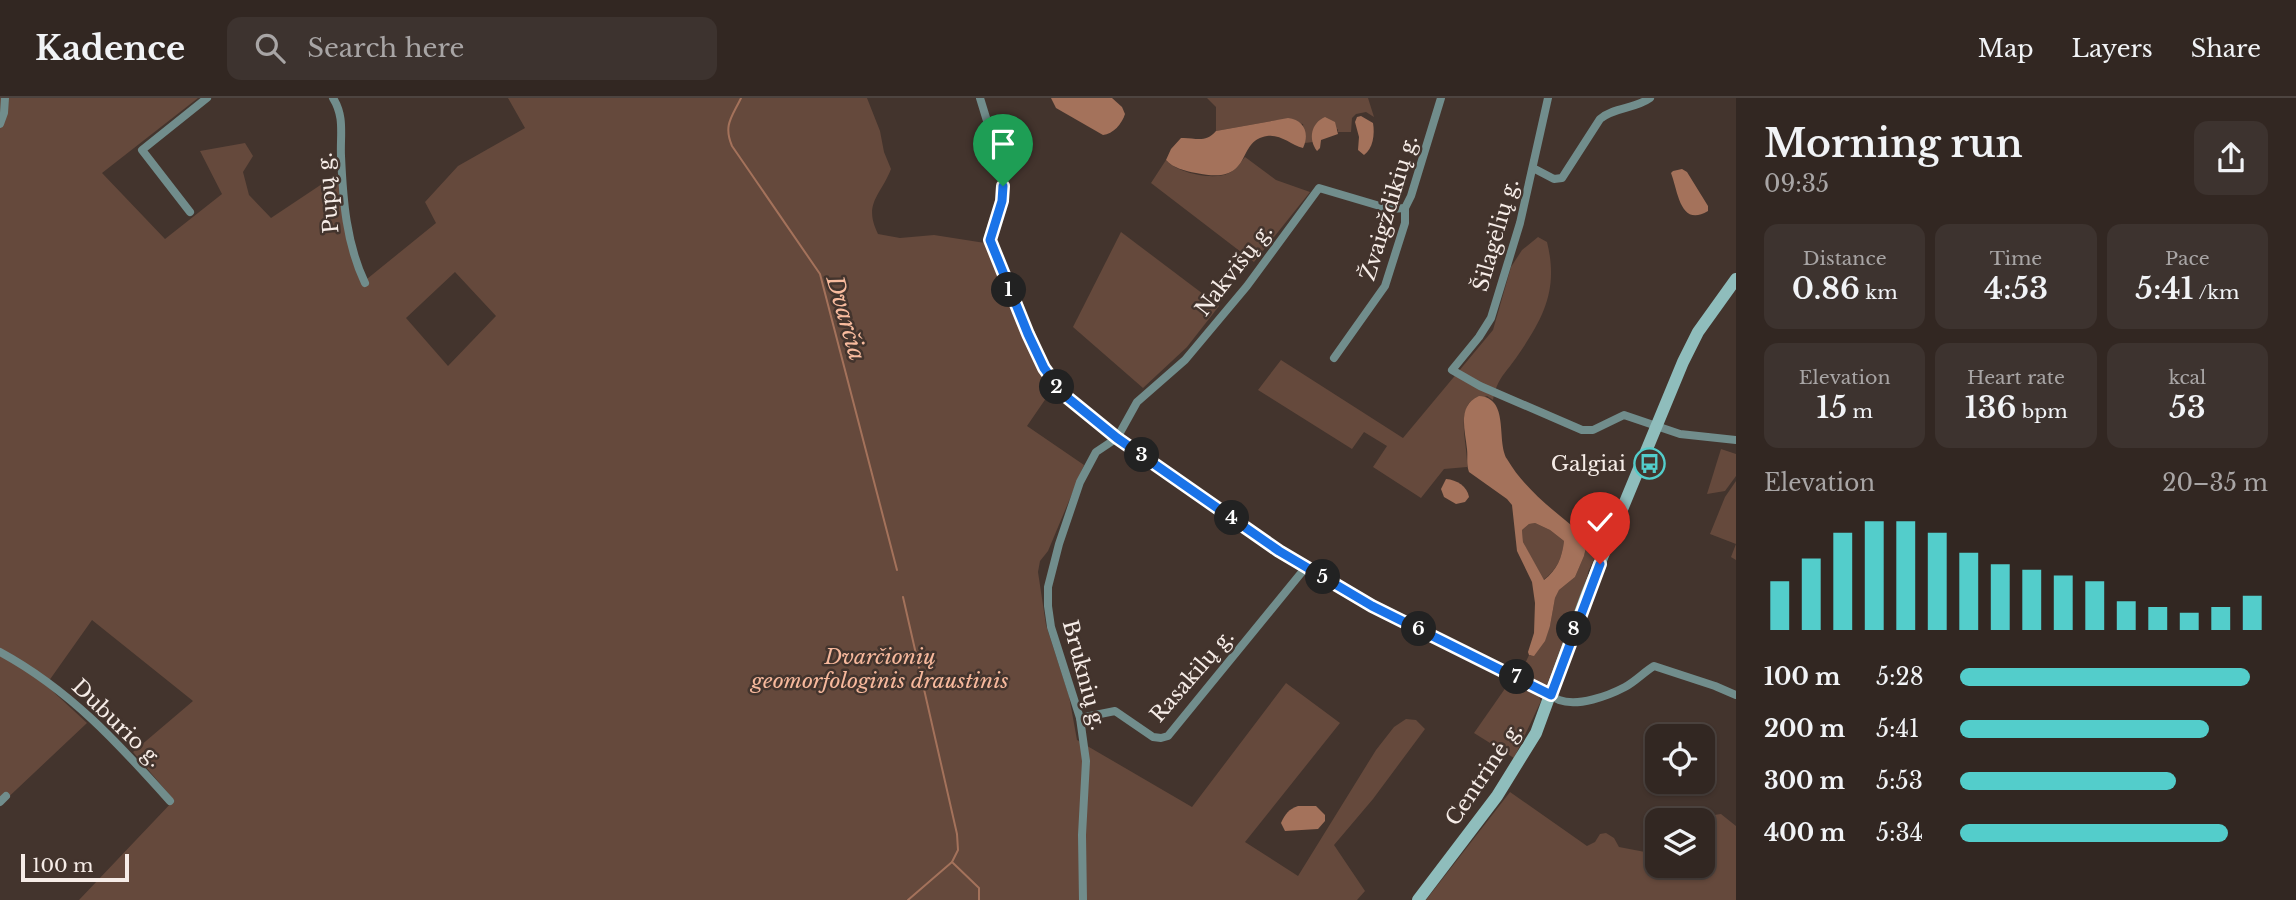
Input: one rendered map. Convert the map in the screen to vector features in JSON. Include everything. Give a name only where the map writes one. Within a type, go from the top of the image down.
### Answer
[{"type":"main road","name":"Centrinė g.","points":[[1418,900],[1513,774],[1536,733],[1587,594],[1691,344],[1705,320],[1736,279]]},
{"type":"street","points":[[0,124],[5,98]]},
{"type":"street","points":[[190,212],[142,150],[207,98]]},
{"type":"street","name":"Pupų g.","points":[[334,98],[342,122],[341,153],[350,243],[365,283]]},
{"type":"street","points":[[980,98],[1003,173],[1002,201],[990,240],[995,256],[1028,334],[1053,382],[1078,408],[1279,551],[1372,606],[1566,703],[1588,700],[1625,687],[1654,666],[1736,695]]},
{"type":"street","name":"Žvaigždikių g.","points":[[1334,358],[1385,286],[1405,223],[1405,208],[1441,98]]},
{"type":"street","name":"Šilagėlių g.","points":[[1548,98],[1520,223],[1491,318],[1452,370],[1479,386],[1582,430],[1593,430],[1623,415],[1657,427]]},
{"type":"street","points":[[1533,167],[1554,179],[1562,178],[1605,114],[1643,103],[1650,98]]},
{"type":"street","name":"Nakvišų g.","points":[[1117,438],[1137,402],[1203,339],[1247,286],[1319,188],[1390,209],[1405,208]]},
{"type":"street","points":[[1657,427],[1693,437],[1736,440]]},
{"type":"street","name":"Bruknių g.","points":[[1083,900],[1082,835],[1086,761],[1080,718],[1051,626],[1048,587],[1059,544],[1088,464],[1096,452],[1117,438]]},
{"type":"street","name":"Rasakilų g.","points":[[1080,718],[1115,711],[1153,737],[1168,736],[1306,567]]},
{"type":"street","name":"Duburio g.","points":[[0,652],[72,700],[170,801]]},
{"type":"green space","name":"Dvarčionių geomorfologinis draustinis","points":[[0,98],[198,98],[102,173],[165,239],[222,194],[200,151],[245,143],[253,156],[243,172],[249,195],[271,218],[337,174],[351,256],[362,283],[436,223],[425,202],[458,166],[525,128],[508,98],[867,98],[891,169],[873,207],[872,215],[878,234],[900,238],[934,235],[985,243],[1043,374],[1053,388],[1027,426],[1084,465],[1048,551],[1040,561],[1038,572],[1046,625],[1069,696],[1077,740],[1192,807],[1286,683],[1340,723],[1245,842],[1298,876],[1376,750],[1394,727],[1406,719],[1416,720],[1425,729],[1373,799],[1334,845],[1365,891],[1357,900],[79,900],[174,800],[133,752],[193,701],[92,620],[46,685],[87,723],[0,805]],"holes":[[[455,272],[496,316],[448,366],[406,318]]]},
{"type":"green space","points":[[1207,98],[1368,98],[1374,117],[1366,112],[1356,114],[1352,118],[1351,132],[1338,132],[1338,129],[1313,142],[1305,143],[1303,124],[1277,120],[1216,131],[1216,107]]},
{"type":"green space","points":[[1245,157],[1276,180],[1310,192],[1254,262],[1151,183],[1166,160],[1187,172],[1214,176],[1231,172]]},
{"type":"green space","points":[[1121,232],[1219,306],[1187,347],[1143,388],[1073,327]]},
{"type":"green space","points":[[1538,237],[1547,242],[1551,275],[1550,290],[1541,317],[1499,382],[1493,400],[1487,396],[1469,403],[1464,418],[1467,467],[1444,469],[1421,498],[1373,467],[1387,446],[1364,432],[1352,449],[1258,390],[1281,360],[1403,438],[1493,330],[1511,267],[1522,250]]},
{"type":"green space","points":[[1721,449],[1736,454],[1736,476],[1725,491],[1707,494]]},
{"type":"green space","points":[[1736,481],[1736,544],[1710,534],[1725,497]]},
{"type":"green space","points":[[1535,523],[1564,541],[1558,563],[1543,580],[1523,542],[1522,530]]},
{"type":"green space","points":[[1588,539],[1600,546],[1547,685],[1520,675],[1529,655],[1531,656],[1550,626],[1559,590],[1575,577]]},
{"type":"green space","points":[[1736,544],[1736,560],[1731,557]]},
{"type":"green space","points":[[1511,680],[1537,693],[1541,701],[1514,758],[1474,733]]},
{"type":"green space","points":[[1510,792],[1587,846],[1595,842],[1600,834],[1606,833],[1614,838],[1619,847],[1645,852],[1645,878],[1715,878],[1715,815],[1721,814],[1736,826],[1736,900],[1426,900]]},
{"type":"shaded area","points":[[1051,98],[1112,98],[1125,114],[1117,128],[1103,135],[1056,108]]},
{"type":"shaded area","points":[[1361,116],[1373,123],[1374,127],[1371,145],[1364,155],[1358,150],[1359,137],[1355,122],[1357,117]]},
{"type":"shaded area","points":[[1325,117],[1335,122],[1338,134],[1321,140],[1317,151],[1312,141],[1312,132],[1317,123]]},
{"type":"shaded area","points":[[1288,118],[1302,124],[1306,132],[1303,148],[1277,137],[1267,136],[1250,146],[1236,168],[1228,173],[1215,175],[1184,170],[1166,160],[1181,138],[1204,139],[1216,131]]},
{"type":"shaded area","points":[[1682,169],[1687,172],[1708,206],[1708,211],[1691,215],[1682,205],[1671,173]]},
{"type":"shaded area","points":[[1479,396],[1495,404],[1499,412],[1504,451],[1515,471],[1544,502],[1588,539],[1575,577],[1559,590],[1555,598],[1545,641],[1534,656],[1528,652],[1534,633],[1535,603],[1532,582],[1517,551],[1512,505],[1468,469],[1464,419],[1472,400]],"holes":[[[1535,523],[1564,541],[1558,563],[1544,580],[1523,542],[1522,530]]]},
{"type":"shaded area","points":[[1446,479],[1458,482],[1464,487],[1469,497],[1465,502],[1456,504],[1444,497],[1441,489]]},
{"type":"shaded area","points":[[1298,806],[1316,806],[1325,815],[1325,821],[1318,829],[1285,831],[1281,823],[1290,810]]},
{"type":"waterway","name":"Dvarčia","points":[[741,98],[730,121],[729,139],[820,274],[897,570]]},
{"type":"waterway","name":"Dvarčia","points":[[903,597],[957,834],[958,850],[952,862],[979,888],[979,900]]},
{"type":"waterway","points":[[908,900],[952,862]]},
{"type":"place","name":"Galgiai","points":[[1649,464]]},
{"type":"route","points":[[1003,186],[1002,201],[990,240],[1028,334],[1053,382],[1078,408],[1117,438],[1279,551],[1372,606],[1551,695],[1600,564]]}]
